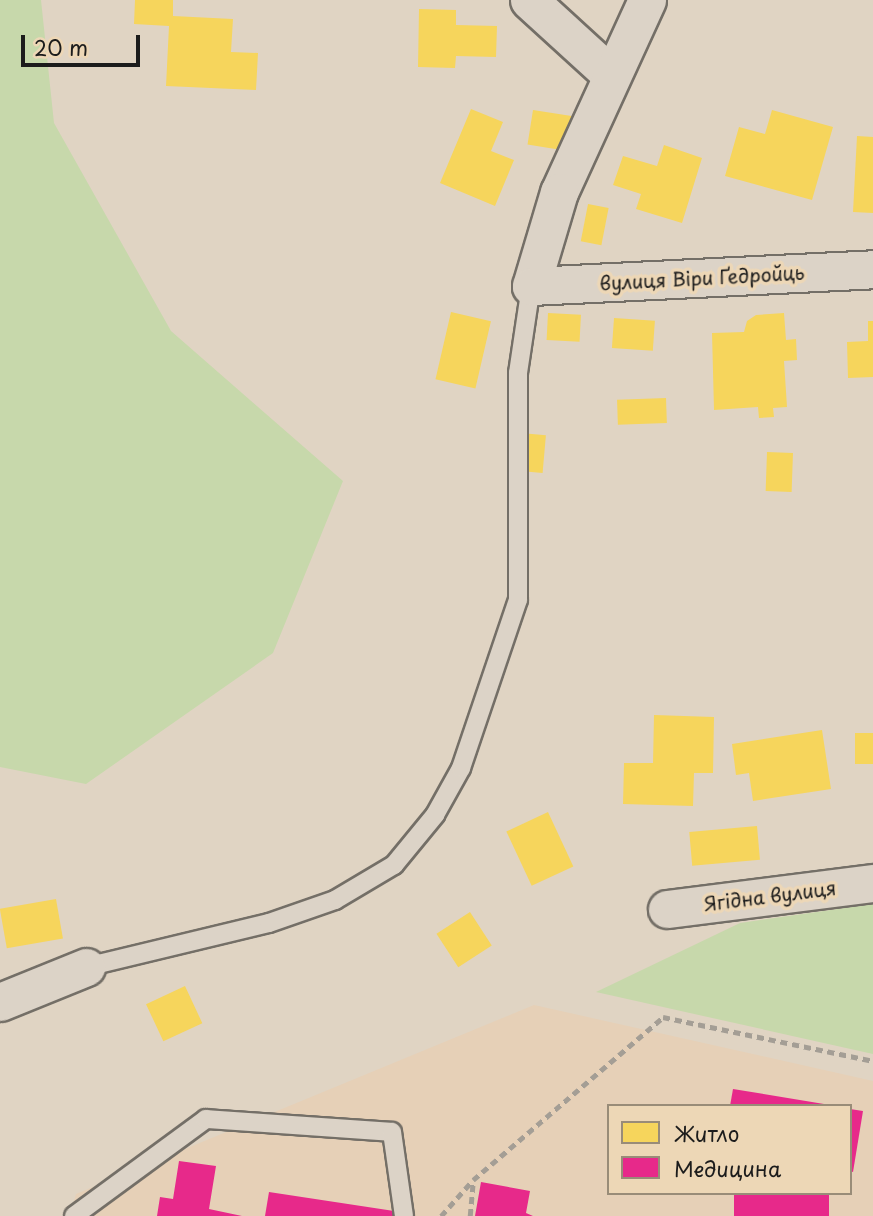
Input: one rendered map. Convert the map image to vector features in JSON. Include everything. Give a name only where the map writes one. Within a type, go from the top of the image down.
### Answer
[{"type":"street","points":[[528,0],[611,75]]},
{"type":"street","points":[[531,286],[559,192],[647,0]]},
{"type":"street","name":"вулиця Віри Ґедройць","points":[[531,286],[873,270]]},
{"type":"street","name":"Ягідна вулиця","points":[[667,909],[873,883]]},
{"type":"street","points":[[0,1002],[86,967]]},
{"type":"lane","points":[[86,967],[269,923],[335,900],[394,865],[435,815],[461,768],[517,600],[517,373],[531,286]]},
{"type":"lane","points":[[74,1216],[206,1119],[392,1132],[404,1216]]},
{"type":"path","points":[[441,1216],[473,1180],[663,1017],[873,1061]]},
{"type":"path","points":[[470,1216],[473,1180]]},
{"type":"shaded area","points":[[534,1005],[873,1081],[873,1216],[70,1216],[76,1194]]},
{"type":"green space","points":[[0,0],[41,0],[54,123],[171,331],[343,481],[273,653],[86,784],[0,767]]},
{"type":"green space","points":[[873,904],[873,1054],[596,992],[740,923]]},
{"type":"building: Житло","points":[[135,0],[173,0],[173,16],[233,19],[231,52],[258,53],[256,90],[166,86],[169,26],[134,24]]},
{"type":"building: Житло","points":[[419,9],[456,10],[456,25],[497,26],[496,57],[456,56],[455,68],[418,67]]},
{"type":"building: Житло","points":[[471,109],[503,122],[491,151],[514,160],[495,206],[440,183]]},
{"type":"building: Житло","points":[[533,110],[572,116],[566,151],[528,145]]},
{"type":"building: Житло","points":[[772,110],[833,127],[812,200],[725,176],[739,127],[765,134]]},
{"type":"building: Житло","points":[[857,136],[873,137],[873,213],[853,212]]},
{"type":"building: Житло","points":[[664,145],[702,158],[682,223],[636,209],[641,194],[613,185],[623,156],[657,166]]},
{"type":"building: Житло","points":[[588,204],[609,208],[601,245],[581,241]]},
{"type":"building: Житло","points":[[451,312],[491,321],[475,388],[435,379]]},
{"type":"building: Житло","points":[[548,313],[581,315],[580,342],[547,340]]},
{"type":"building: Житло","points":[[784,313],[786,340],[796,339],[797,360],[784,361],[787,407],[773,408],[774,417],[759,418],[758,407],[714,410],[712,333],[744,332],[747,321],[756,315]]},
{"type":"building: Житло","points":[[614,318],[655,321],[653,351],[612,348]]},
{"type":"building: Житло","points":[[868,321],[873,321],[873,377],[848,378],[847,342],[868,341]]},
{"type":"building: Житло","points":[[666,398],[667,423],[618,425],[617,400]]},
{"type":"building: Житло","points":[[521,433],[546,435],[543,473],[518,471]]},
{"type":"building: Житло","points":[[767,452],[793,453],[792,492],[766,491]]},
{"type":"building: Житло","points":[[654,715],[714,717],[713,773],[694,773],[693,806],[623,804],[624,763],[653,763]]},
{"type":"building: Житло","points":[[822,730],[831,789],[753,801],[749,773],[736,775],[732,744]]},
{"type":"building: Житло","points":[[855,733],[873,733],[873,764],[855,764]]},
{"type":"building: Житло","points":[[548,812],[573,866],[532,886],[506,831]]},
{"type":"building: Житло","points":[[757,826],[760,860],[692,866],[689,832]]},
{"type":"building: Житло","points":[[56,899],[63,938],[7,948],[0,909]]},
{"type":"building: Житло","points":[[470,912],[492,946],[458,967],[436,934]]},
{"type":"building: Житло","points":[[185,986],[202,1023],[163,1041],[146,1004]]},
{"type":"building: Медицина","points":[[733,1089],[824,1104],[730,1104]]},
{"type":"building: Медицина","points":[[852,1109],[863,1111],[852,1172]]},
{"type":"building: Медицина","points":[[179,1161],[216,1166],[209,1209],[242,1216],[157,1216],[160,1197],[173,1199]]},
{"type":"building: Медицина","points":[[481,1182],[530,1191],[526,1213],[533,1216],[475,1216]]},
{"type":"building: Медицина","points":[[269,1192],[394,1211],[394,1216],[265,1216]]},
{"type":"building: Медицина","points":[[734,1195],[829,1195],[829,1216],[734,1216]]}]
